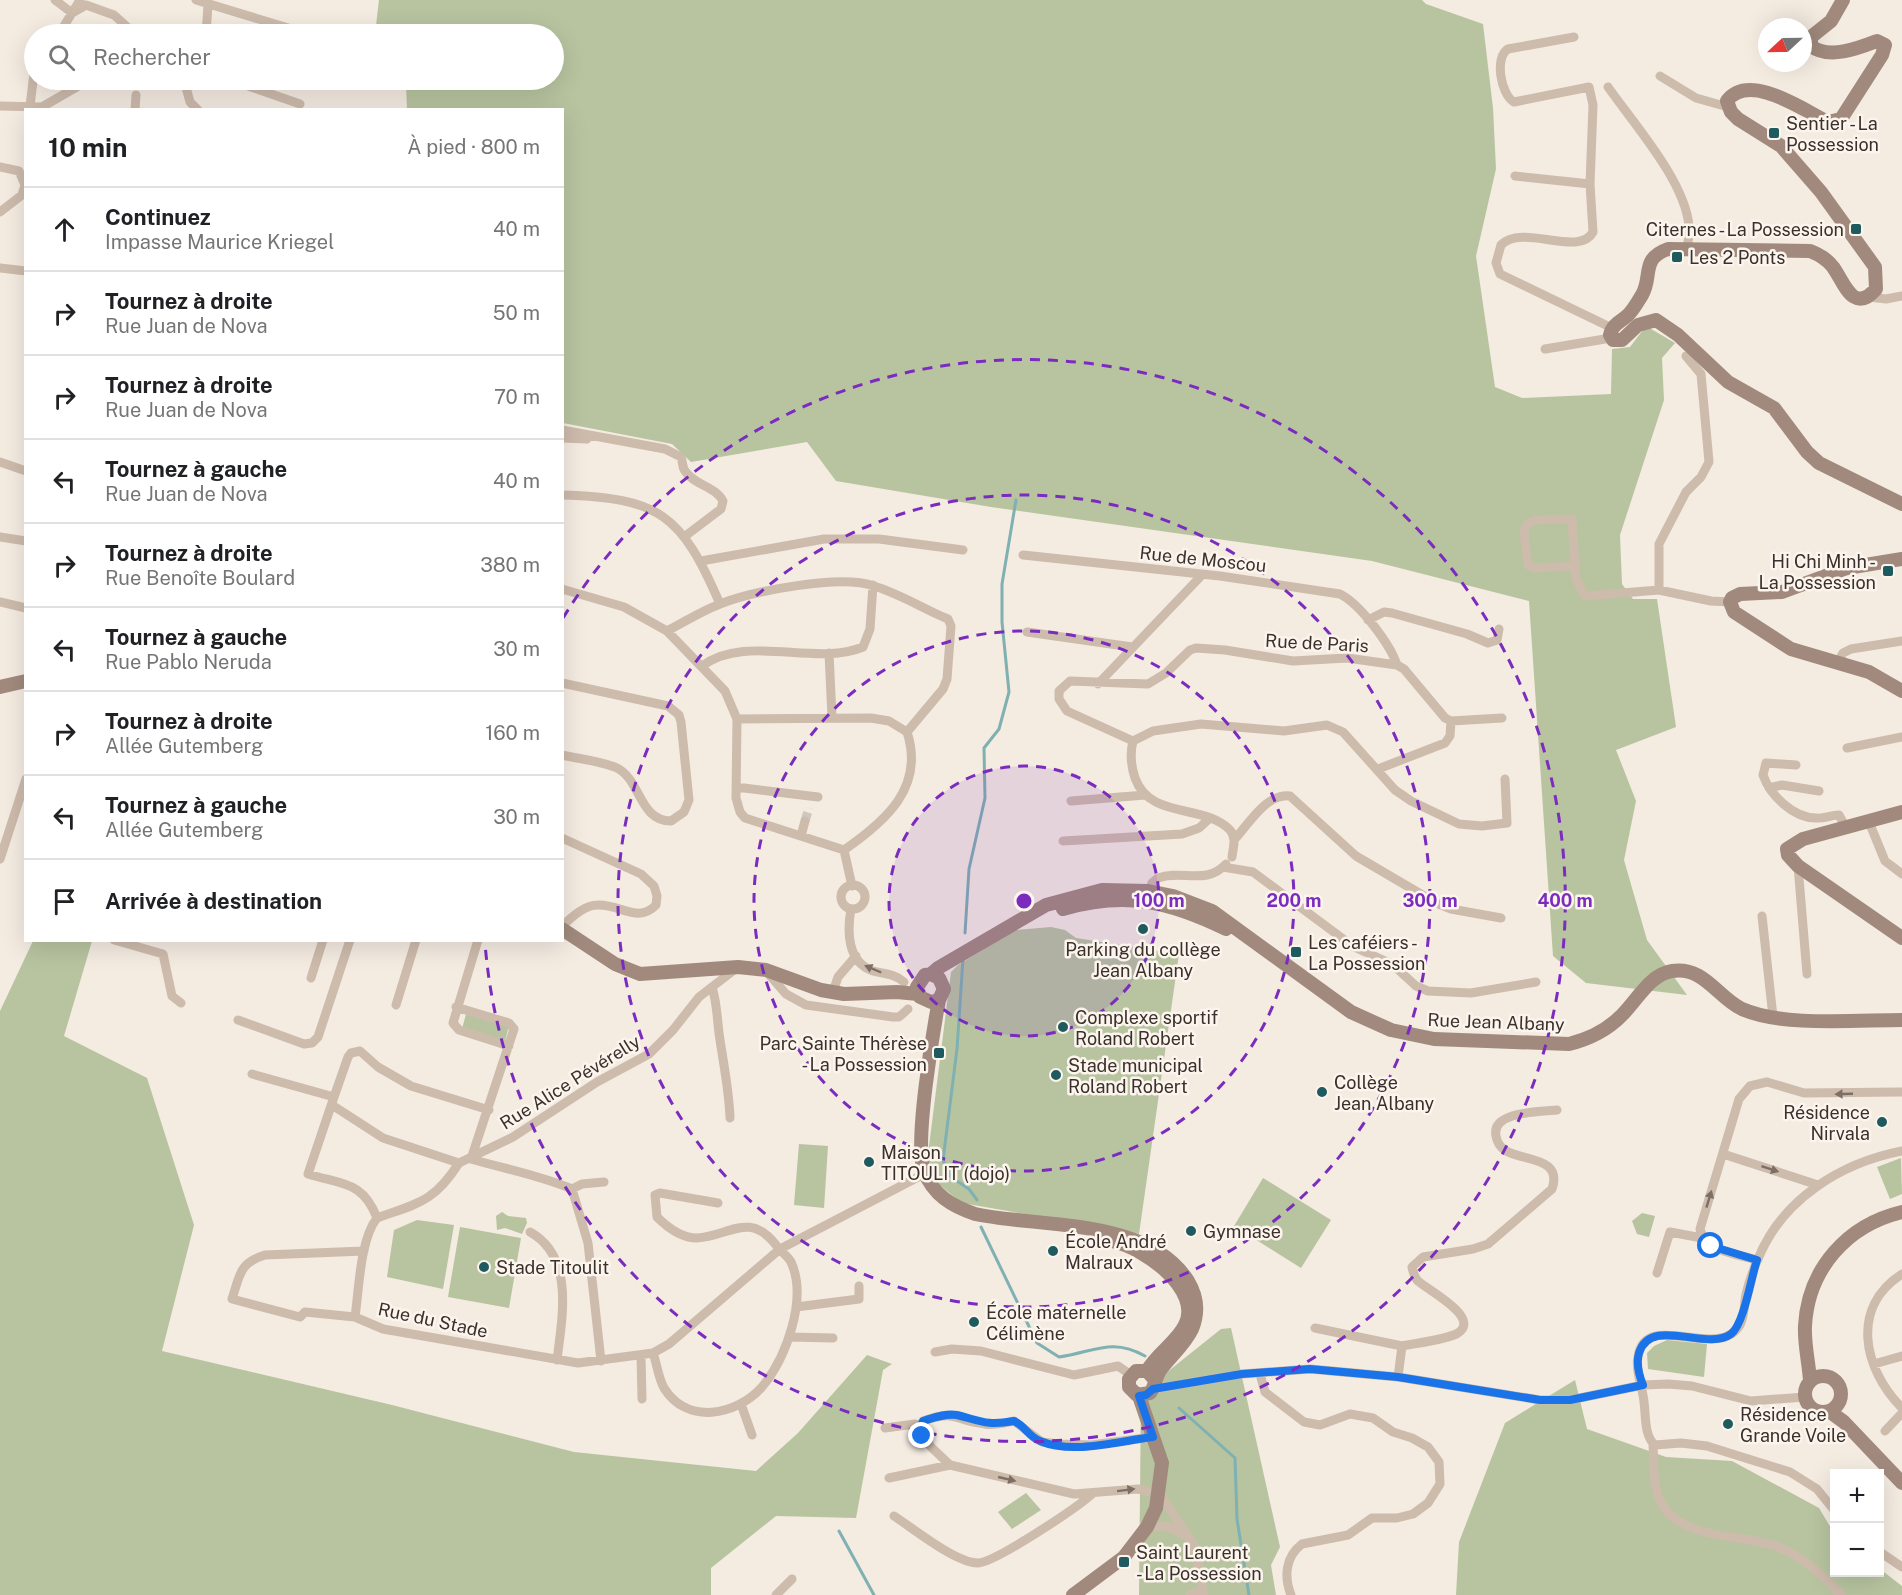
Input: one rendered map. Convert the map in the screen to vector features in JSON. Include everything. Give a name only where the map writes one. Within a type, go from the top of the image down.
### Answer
[{"type":"main road","points":[[1843,0],[1831,21],[1811,37],[1811,46],[1828,52],[1853,50],[1877,41],[1885,45],[1882,55],[1841,119],[1828,122],[1788,99],[1746,90],[1730,97],[1727,101],[1728,107],[1738,119],[1781,146],[1827,201],[1875,267],[1876,289],[1869,297],[1860,299],[1852,296],[1823,256],[1810,251],[1687,249],[1658,253],[1651,260],[1644,292],[1612,333],[1622,340],[1638,325],[1656,320],[1678,335],[1720,377],[1774,408],[1807,452],[1819,463],[1902,504]]},
{"type":"main road","points":[[1902,559],[1847,568],[1782,592],[1740,594],[1732,598],[1730,602],[1734,612],[1791,649],[1869,672],[1902,691]]},
{"type":"main road","points":[[0,687],[24,681]]},
{"type":"main road","points":[[1902,812],[1803,839],[1790,845],[1788,855],[1798,866],[1902,938]]},
{"type":"main road","name":"Rue Jean Albany","points":[[930,977],[949,961],[1007,928],[1101,900],[1147,896],[1198,915],[1256,942],[1351,1012],[1391,1030],[1434,1039],[1546,1045],[1569,1044],[1589,1039],[1620,1017],[1644,988],[1671,971],[1696,974],[1742,1008],[1773,1017],[1902,1020]]},
{"type":"main road","points":[[564,929],[615,964],[640,974],[738,967],[766,970],[833,992],[928,998],[944,989],[930,977]]},
{"type":"main road","points":[[876,993],[904,982],[930,977]]},
{"type":"main road","points":[[930,977],[917,987],[928,998],[934,1020],[923,1130],[916,1162],[922,1175],[937,1194],[957,1208],[975,1214],[1109,1232],[1137,1239],[1167,1257],[1192,1288],[1197,1313],[1187,1338],[1151,1380],[1146,1395],[1139,1396],[1132,1393],[1129,1387],[1131,1375],[1136,1371],[1151,1380]]},
{"type":"main road","points":[[1833,1409],[1813,1410],[1805,1397],[1815,1378],[1806,1355],[1804,1327],[1808,1300],[1823,1264],[1843,1242],[1877,1220],[1902,1212]]},
{"type":"main road","points":[[1815,1378],[1831,1378],[1839,1385],[1841,1396],[1833,1409]]},
{"type":"main road","points":[[1073,1595],[1124,1557],[1147,1527],[1160,1494],[1162,1463],[1139,1396]]},
{"type":"main road","points":[[1833,1409],[1902,1483]]},
{"type":"street","points":[[55,0],[72,13]]},
{"type":"street","points":[[65,24],[80,0]]},
{"type":"street","points":[[196,0],[274,24]]},
{"type":"street","points":[[72,13],[86,5],[114,15],[124,24]]},
{"type":"street","points":[[207,24],[208,5]]},
{"type":"street","points":[[1574,37],[1508,49],[1501,56],[1501,67],[1506,94],[1514,102],[1589,87],[1593,116],[1590,184],[1594,226],[1591,237],[1572,242],[1513,237],[1501,245],[1496,263],[1500,274],[1612,333]]},
{"type":"street","points":[[1660,76],[1696,98],[1728,107]]},
{"type":"street","points":[[1608,87],[1661,162],[1684,204],[1689,227],[1687,249]]},
{"type":"street","points":[[30,106],[32,90]]},
{"type":"street","points":[[0,106],[45,105],[71,90]]},
{"type":"street","points":[[187,90],[190,102],[196,108]]},
{"type":"street","points":[[260,90],[300,104]]},
{"type":"street","points":[[135,108],[136,94]]},
{"type":"street","points":[[0,167],[12,168],[24,174]]},
{"type":"street","points":[[1515,176],[1590,184]]},
{"type":"street","points":[[0,212],[21,195],[24,188]]},
{"type":"street","points":[[0,268],[24,271]]},
{"type":"street","points":[[1869,297],[1886,299],[1902,296]]},
{"type":"street","points":[[1545,349],[1612,333]]},
{"type":"street","points":[[1659,590],[1659,544],[1686,492],[1707,470],[1709,462],[1701,374],[1686,356]]},
{"type":"street","points":[[564,430],[677,453],[689,476],[720,495],[723,501],[721,509],[684,537]]},
{"type":"street","points":[[564,438],[610,440]]},
{"type":"street","points":[[0,462],[24,470]]},
{"type":"street","points":[[564,495],[620,498],[646,506],[668,520],[684,537],[701,561],[720,604]]},
{"type":"street","points":[[1575,566],[1534,568],[1528,564],[1525,555],[1524,532],[1527,524],[1536,520],[1572,519],[1575,566],[1580,590],[1585,596],[1659,590],[1711,602],[1730,602]]},
{"type":"street","points":[[0,537],[24,541]]},
{"type":"street","points":[[701,561],[824,539],[879,539],[963,550]]},
{"type":"street","name":"Rue de Moscou","points":[[1023,555],[1202,576],[1220,576],[1340,594],[1354,604],[1368,620],[1397,665]]},
{"type":"street","points":[[1098,684],[1202,576]]},
{"type":"street","points":[[667,631],[720,604],[751,595],[824,582],[849,581],[873,585],[948,619],[951,626],[949,669],[943,689],[907,732]]},
{"type":"street","points":[[702,666],[713,658],[733,652],[829,653],[863,647],[870,629],[873,585]]},
{"type":"street","points":[[564,590],[624,607],[667,631],[725,691],[737,719],[737,806],[745,818],[844,850]]},
{"type":"street","points":[[0,602],[24,608]]},
{"type":"street","points":[[1368,620],[1384,612],[1392,613],[1467,634],[1488,643],[1497,640],[1499,629]]},
{"type":"street","points":[[1027,632],[1132,647]]},
{"type":"street","points":[[1838,662],[1843,653],[1851,649],[1902,641]]},
{"type":"street","name":"Rue de Paris","points":[[1133,741],[1072,714],[1062,707],[1059,691],[1070,681],[1098,684],[1149,684],[1166,673],[1185,653],[1196,648],[1225,650],[1293,661],[1347,658],[1397,665]]},
{"type":"street","points":[[829,653],[831,717]]},
{"type":"street","points":[[1397,665],[1404,669],[1440,714],[1451,721],[1502,717]]},
{"type":"street","points":[[564,682],[668,706],[674,710],[681,722],[689,800],[684,812],[671,821],[657,817],[642,803],[626,775],[616,768],[564,755]]},
{"type":"street","points":[[737,719],[831,717],[889,721],[907,732],[913,762],[909,781],[897,803],[879,823],[844,850]]},
{"type":"street","points":[[1378,770],[1445,743],[1450,736],[1451,721]]},
{"type":"street","points":[[1147,896],[1152,883],[1163,876],[1201,877],[1218,872],[1232,857],[1234,840],[1229,830],[1209,819],[1157,803],[1144,795],[1134,775],[1131,756],[1133,741],[1153,731],[1201,724],[1284,731],[1327,725],[1343,732],[1395,790],[1438,816],[1471,826],[1507,823],[1505,780]]},
{"type":"street","points":[[1846,748],[1902,737]]},
{"type":"street","points":[[1796,765],[1766,763],[1763,775],[1769,788],[1781,802],[1798,813],[1814,818],[1839,815],[1846,828]]},
{"type":"street","points":[[0,859],[24,785]]},
{"type":"street","points":[[1769,788],[1782,785],[1819,790]]},
{"type":"street","points":[[736,787],[814,796],[808,808]]},
{"type":"street","points":[[1071,801],[1144,795]]},
{"type":"street","points":[[1234,840],[1269,801],[1281,795],[1290,796],[1356,856],[1436,903],[1451,909],[1501,918]]},
{"type":"street","points":[[1063,841],[1182,834],[1199,828],[1209,819]]},
{"type":"street","points":[[801,836],[805,821]]},
{"type":"street","points":[[1869,822],[1880,854],[1902,874]]},
{"type":"street","points":[[564,839],[641,874],[654,886],[657,896],[656,905],[642,914],[633,914],[599,904],[585,908],[564,926]]},
{"type":"street","points":[[844,850],[852,885]]},
{"type":"street","points":[[1232,857],[1354,946],[1392,964],[1416,986],[1428,991],[1471,993],[1536,982]]},
{"type":"street","points":[[1798,866],[1807,974]]},
{"type":"street","points":[[1223,867],[1253,872]]},
{"type":"street","points":[[851,909],[862,905],[864,900],[862,890],[852,885]]},
{"type":"street","points":[[851,909],[843,904],[842,894],[852,885]]},
{"type":"street","points":[[851,909],[847,931],[856,956],[867,968],[894,975],[904,982]]},
{"type":"street","points":[[1762,916],[1773,1017]]},
{"type":"street","points":[[121,942],[163,954],[171,996],[181,1002]]},
{"type":"street","points":[[311,978],[322,942]]},
{"type":"street","points":[[238,1020],[304,1044],[312,1043],[318,1037],[349,942]]},
{"type":"street","points":[[396,1005],[415,942]]},
{"type":"street","points":[[477,942],[453,1023],[459,1030],[509,1046]]},
{"type":"street","points":[[833,992],[838,977],[856,956]]},
{"type":"street","name":"Rue Alice Pévérelly","points":[[459,1163],[513,1137],[597,1082],[649,1054],[673,1030],[699,998],[738,967]]},
{"type":"street","points":[[766,970],[786,994],[806,1005],[893,1017],[899,1017],[908,1009]]},
{"type":"street","points":[[712,987],[719,1017],[730,1118]]},
{"type":"street","points":[[456,1007],[509,1023],[514,1029],[471,1159],[542,1177],[572,1189],[582,1184],[604,1182]]},
{"type":"street","points":[[252,1074],[333,1101],[383,1138],[459,1163],[444,1186],[433,1196],[377,1218],[368,1197],[360,1190],[308,1174],[333,1101],[351,1053],[360,1051],[378,1066],[411,1086],[489,1110]]},
{"type":"street","points":[[1702,1238],[1701,1222],[1739,1099],[1750,1086],[1767,1082],[1804,1093],[1902,1092]]},
{"type":"street","points":[[1316,1328],[1402,1346],[1459,1332],[1463,1326],[1462,1317],[1456,1308],[1418,1281],[1413,1267],[1416,1260],[1488,1244],[1552,1189],[1555,1181],[1550,1168],[1542,1162],[1505,1151],[1495,1133],[1498,1124],[1508,1117],[1557,1110]]},
{"type":"street","points":[[1841,1595],[1827,1579],[1783,1549],[1710,1534],[1677,1520],[1664,1508],[1658,1496],[1653,1443],[1648,1432],[1643,1385],[1637,1358],[1641,1346],[1650,1338],[1662,1334],[1719,1339],[1731,1334],[1739,1326],[1757,1260],[1777,1225],[1818,1185],[1845,1170],[1879,1156],[1902,1151]]},
{"type":"street","points":[[1723,1154],[1818,1185]]},
{"type":"street","name":"Rue du Stade","points":[[377,1218],[364,1251],[355,1317],[383,1329],[557,1360],[601,1361],[653,1353],[669,1344],[780,1250],[922,1175]]},
{"type":"street","points":[[572,1189],[588,1243],[601,1361]]},
{"type":"street","points":[[653,1353],[665,1389],[676,1401],[693,1413],[714,1413],[741,1404],[767,1379],[790,1337],[796,1307],[796,1284],[791,1262],[765,1233],[753,1228],[729,1228],[696,1238],[678,1233],[657,1217],[655,1195],[660,1193],[718,1203]]},
{"type":"street","points":[[530,1232],[548,1248],[557,1263],[561,1278],[563,1310],[557,1360]]},
{"type":"street","points":[[1657,1273],[1670,1232],[1702,1238],[1711,1246],[1757,1260]]},
{"type":"street","points":[[355,1317],[305,1312],[300,1317],[232,1299],[242,1268],[253,1259],[265,1255],[364,1251]]},
{"type":"street","points":[[1902,1274],[1876,1296],[1866,1329],[1874,1364],[1884,1386],[1902,1408]]},
{"type":"street","points":[[796,1307],[859,1299],[859,1286]]},
{"type":"street","points":[[790,1337],[833,1338]]},
{"type":"street","points":[[1398,1377],[1402,1346]]},
{"type":"street","points":[[935,1352],[952,1348],[981,1351],[1074,1375],[1118,1366],[1131,1375]]},
{"type":"street","points":[[641,1356],[642,1399]]},
{"type":"street","points":[[1874,1364],[1902,1356]]},
{"type":"street","points":[[1151,1380],[1310,1369],[1398,1377],[1540,1400],[1570,1400],[1643,1385],[1692,1386],[1751,1401],[1805,1397]]},
{"type":"street","points":[[1260,1374],[1265,1392],[1304,1422],[1320,1425],[1350,1414],[1373,1418],[1393,1432],[1412,1438],[1428,1447],[1438,1462],[1440,1484],[1428,1503],[1413,1514],[1397,1518],[1372,1518],[1348,1535],[1302,1544],[1296,1548],[1287,1569],[1287,1584],[1291,1595]]},
{"type":"street","points":[[741,1404],[752,1435]]},
{"type":"street","points":[[1885,1431],[1902,1413]]},
{"type":"street","points":[[919,1425],[923,1421],[946,1415],[956,1415],[988,1425],[1014,1421],[1042,1442],[1076,1446],[1153,1437]]},
{"type":"street","points":[[885,1428],[919,1425]]},
{"type":"street","points":[[919,1425],[922,1436],[950,1465]]},
{"type":"street","points":[[1653,1443],[1660,1446],[1681,1443],[1707,1446],[1790,1472],[1817,1489],[1830,1505]]},
{"type":"street","points":[[889,1478],[950,1465],[1074,1494],[1138,1489],[1160,1494],[1194,1546],[1203,1593],[1190,1595]]},
{"type":"street","points":[[894,1516],[954,1555],[977,1563],[998,1556],[1079,1506],[1092,1494]]},
{"type":"street","points":[[1147,1527],[1167,1526],[1179,1530],[1194,1546]]},
{"type":"street","points":[[1884,1555],[1902,1568]]},
{"type":"street","points":[[776,1595],[792,1579]]},
{"type":"green space","points":[[379,0],[1422,0],[1426,4],[1483,24],[1493,108],[1496,169],[1476,256],[1495,387],[1522,398],[1611,394],[1612,349],[1630,347],[1646,326],[1675,343],[1662,358],[1664,400],[1620,535],[1622,584],[1633,599],[1657,599],[1676,727],[1616,750],[1636,801],[1624,860],[1647,940],[1687,995],[1586,983],[1553,956],[1529,601],[1372,561],[991,507],[836,481],[807,442],[691,462],[672,444],[564,423],[564,108],[407,108],[406,90],[564,90],[564,24],[376,24]]},
{"type":"green space","name":"Stade municipal Roland Robert","points":[[1051,927],[1065,930],[1076,938],[1179,954],[1139,1234],[962,1203],[937,1183],[930,1170],[928,1154],[951,972],[958,965],[1015,930]]},
{"type":"green space","points":[[33,942],[92,942],[64,1036],[147,1078],[194,1225],[162,1351],[392,1405],[574,1452],[756,1471],[798,1433],[867,1355],[892,1364],[883,1370],[856,1518],[776,1516],[711,1568],[711,1595],[0,1595],[0,1011]]},
{"type":"green space","points":[[466,1014],[509,1026],[505,1041],[462,1029]]},
{"type":"green space","points":[[799,1144],[828,1146],[824,1208],[794,1205]]},
{"type":"green space","points":[[1901,1158],[1902,1194],[1890,1199],[1877,1167]]},
{"type":"green space","points":[[1263,1178],[1331,1220],[1301,1268],[1234,1226]]},
{"type":"green space","points":[[502,1212],[508,1216],[526,1218],[527,1223],[522,1234],[505,1228],[497,1230],[496,1216]]},
{"type":"green space","points":[[1642,1213],[1655,1216],[1649,1237],[1637,1234],[1632,1221]]},
{"type":"green space","points":[[417,1220],[454,1225],[443,1289],[387,1277],[394,1230]]},
{"type":"green space","name":"Stade Titoulit","points":[[460,1227],[521,1238],[509,1308],[448,1297]]},
{"type":"green space","points":[[1231,1328],[1280,1547],[1271,1565],[1276,1595],[1139,1595],[1141,1393],[1221,1329]]},
{"type":"green space","points":[[1667,1340],[1707,1344],[1704,1377],[1648,1369],[1647,1353],[1654,1346]]},
{"type":"green space","points":[[1575,1380],[1587,1429],[1666,1457],[1732,1461],[1819,1508],[1830,1526],[1830,1577],[1884,1577],[1884,1572],[1902,1586],[1902,1595],[1456,1595],[1459,1542],[1505,1423]]},
{"type":"green space","points":[[1026,1493],[1041,1510],[1012,1529],[998,1512]]},
{"type":"waterway","points":[[965,933],[969,869],[985,798],[984,748],[999,729],[1009,692],[1002,622],[1002,584],[1016,500]]},
{"type":"waterway","points":[[963,959],[957,1049],[943,1160],[951,1177],[969,1189],[977,1200]]},
{"type":"waterway","points":[[981,1227],[1037,1343],[1059,1357],[1113,1347],[1123,1347],[1145,1356]]},
{"type":"waterway","points":[[1179,1408],[1235,1458],[1237,1519],[1249,1595]]},
{"type":"waterway","points":[[839,1531],[874,1595]]},
{"type":"tunnel","points":[[805,821],[809,808]]},
{"type":"place","name":"Sentier - La Possession","points":[[1774,133]]},
{"type":"place","name":"Citernes - La Possession","points":[[1856,229]]},
{"type":"place","name":"Les 2 Ponts","points":[[1677,257]]},
{"type":"place","name":"Hi Chi Minh - La Possession","points":[[1888,571]]},
{"type":"place","name":"Parking du collège Jean Albany","points":[[1143,929]]},
{"type":"place","name":"Les caféiers - La Possession","points":[[1296,952]]},
{"type":"place","name":"Complexe sportif Roland Robert","points":[[1063,1027]]},
{"type":"place","name":"Parc Sainte Thérèse - La Possession","points":[[939,1053]]},
{"type":"place","name":"Stade municipal Roland Robert","points":[[1056,1075]]},
{"type":"place","name":"Collège Jean Albany","points":[[1322,1092]]},
{"type":"place","name":"Résidence Nirvala","points":[[1882,1122]]},
{"type":"place","name":"Maison TITOULIT (dojo)","points":[[869,1162]]},
{"type":"place","name":"Gymnase","points":[[1191,1231]]},
{"type":"place","name":"École André Malraux","points":[[1053,1251]]},
{"type":"place","name":"Stade Titoulit","points":[[484,1267]]},
{"type":"place","name":"École maternelle Célimène","points":[[974,1322]]},
{"type":"place","name":"Résidence Grande Voile","points":[[1728,1424]]},
{"type":"place","name":"Saint Laurent - La Possession","points":[[1124,1562]]},
{"type":"route","points":[[922,1436],[919,1425],[923,1421],[939,1416],[956,1415],[982,1424],[999,1425],[1014,1421],[1023,1425],[1042,1442],[1076,1446],[1153,1437],[1139,1396],[1150,1393],[1153,1389],[1242,1374],[1310,1369],[1344,1370],[1398,1377],[1540,1400],[1570,1400],[1643,1385],[1639,1376],[1637,1358],[1641,1346],[1650,1338],[1662,1334],[1706,1340],[1719,1339],[1731,1334],[1739,1326],[1744,1313],[1746,1293],[1757,1260],[1711,1246]]}]
